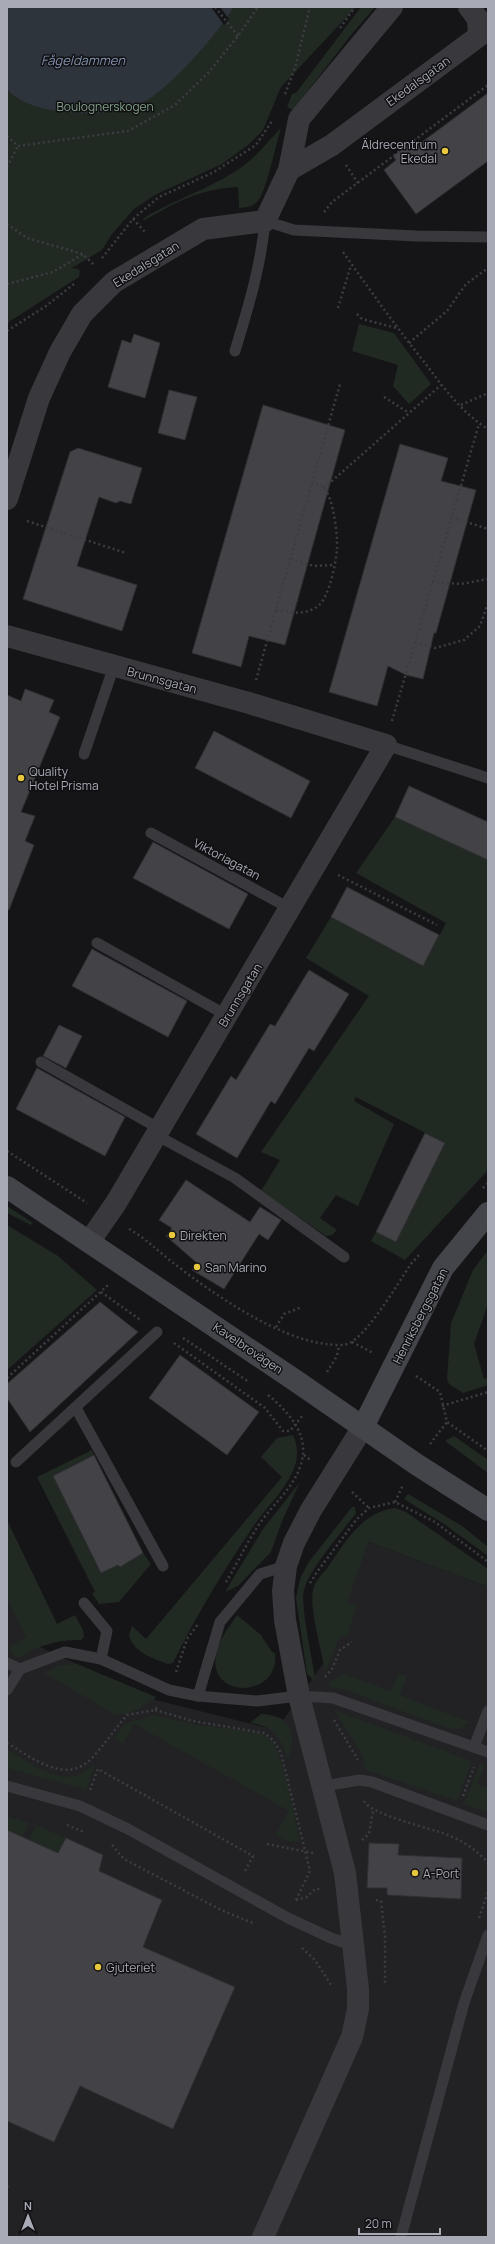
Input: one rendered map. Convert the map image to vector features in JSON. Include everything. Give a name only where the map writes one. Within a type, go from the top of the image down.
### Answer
[{"type":"main road","name":"Kavelbrovägen","points":[[7,1187],[416,1464],[488,1510]]},
{"type":"main road","name":"Henriksbergsgatan","points":[[363,1427],[443,1268],[488,1213]]},
{"type":"street","points":[[265,221],[289,170],[299,119],[392,7]]},
{"type":"street","name":"Ekedalsgatan","points":[[289,170],[332,145],[479,36],[478,19],[469,7]]},
{"type":"street","name":"Ekedalsgatan","points":[[7,499],[39,398],[60,352],[82,314],[114,282],[203,229],[265,221]]},
{"type":"street","name":"Brunnsgatan","points":[[7,636],[249,703],[386,746],[228,1016],[109,1215],[89,1242]]},
{"type":"street","points":[[263,2237],[352,2037],[358,2009],[354,1946],[345,1873],[299,1696],[285,1620],[283,1591],[286,1566],[294,1543],[311,1510],[363,1427]]},
{"type":"lane","points":[[235,351],[254,285],[263,245],[265,221],[302,231],[488,237]]},
{"type":"lane","points":[[84,754],[114,666]]},
{"type":"lane","name":"Brunnsgatan","points":[[386,746],[488,778]]},
{"type":"lane","name":"Viktoriagatan","points":[[151,833],[291,909]]},
{"type":"lane","points":[[97,943],[228,1016]]},
{"type":"lane","points":[[41,1062],[235,1178],[344,1257]]},
{"type":"lane","points":[[16,1462],[157,1332]]},
{"type":"lane","points":[[76,1408],[163,1566]]},
{"type":"lane","points":[[198,1696],[220,1622],[260,1574],[286,1566]]},
{"type":"lane","points":[[84,1603],[107,1631],[100,1659]]},
{"type":"lane","points":[[7,1690],[20,1669],[65,1652],[100,1659],[169,1690],[198,1696],[258,1701],[299,1696],[333,1698],[481,1750],[488,1711]]},
{"type":"lane","points":[[7,1663],[20,1669]]},
{"type":"lane","points":[[323,1786],[360,1780],[372,1782],[488,1825]]},
{"type":"lane","points":[[7,1786],[80,1806],[128,1829],[288,1918],[331,1938],[354,1946]]},
{"type":"lane","points":[[401,2237],[464,2003],[488,1935]]},
{"type":"path","points":[[215,7],[238,36]]},
{"type":"path","points":[[18,146],[128,131],[175,105],[209,72],[238,36],[258,7]]},
{"type":"path","points":[[284,97],[295,68],[310,7]]},
{"type":"path","points":[[323,214],[332,202],[488,85]]},
{"type":"path","points":[[89,272],[96,267],[133,219],[159,197],[214,172],[256,144],[275,117]]},
{"type":"path","points":[[7,136],[18,146]]},
{"type":"path","points":[[7,167],[18,146]]},
{"type":"path","points":[[7,224],[27,238],[83,254],[96,267]]},
{"type":"path","points":[[342,251],[397,328],[441,385],[479,424],[488,429]]},
{"type":"path","points":[[7,284],[53,272],[83,254]]},
{"type":"path","points":[[338,308],[352,264]]},
{"type":"path","points":[[409,344],[447,311],[466,284],[488,268]]},
{"type":"path","points":[[7,332],[46,306],[77,282]]},
{"type":"path","points":[[357,314],[362,319],[397,328]]},
{"type":"path","points":[[256,681],[340,384]]},
{"type":"path","points":[[324,488],[441,385]]},
{"type":"path","points":[[460,404],[488,393]]},
{"type":"path","points":[[384,397],[409,413]]},
{"type":"path","points":[[393,719],[479,424]]},
{"type":"path","points":[[276,610],[301,613],[318,606],[328,590],[337,549],[336,532],[330,500],[324,488],[312,483]]},
{"type":"path","points":[[451,517],[488,529]]},
{"type":"path","points":[[27,521],[126,553]]},
{"type":"path","points":[[290,559],[314,566],[334,565]]},
{"type":"path","points":[[432,582],[462,584],[488,579]]},
{"type":"path","points":[[415,642],[435,648],[464,640],[480,626],[488,603]]},
{"type":"path","points":[[316,864],[437,925]]},
{"type":"path","points":[[7,1151],[88,1203]]},
{"type":"path","points":[[482,1188],[488,1183]]},
{"type":"path","points":[[124,1226],[143,1236],[172,1261],[215,1292],[276,1328],[294,1336],[339,1346],[352,1342],[364,1330],[411,1264],[422,1252]]},
{"type":"path","points":[[7,1378],[108,1285]]},
{"type":"path","points":[[101,1292],[265,1408],[283,1432],[290,1431],[303,1416]]},
{"type":"path","points":[[276,1328],[284,1314],[302,1307]]},
{"type":"path","points":[[352,1342],[363,1348]]},
{"type":"path","points":[[325,1376],[337,1356],[339,1346]]},
{"type":"path","points":[[426,1381],[440,1392],[442,1406],[447,1422],[488,1451]]},
{"type":"path","points":[[442,1406],[488,1392]]},
{"type":"path","points":[[438,1431],[447,1422]]},
{"type":"path","points":[[221,1588],[258,1526],[290,1487],[301,1467],[304,1454],[309,1458]]},
{"type":"path","points":[[394,1502],[398,1491]]},
{"type":"path","points":[[360,1497],[369,1508]]},
{"type":"path","points":[[309,1586],[317,1572],[356,1520],[369,1508],[394,1502],[435,1522],[488,1562]]},
{"type":"path","points":[[174,1678],[187,1640],[200,1620]]},
{"type":"path","points":[[320,1673],[322,1681],[332,1669],[340,1650],[352,1642]]},
{"type":"path","points":[[155,1710],[164,1701]]},
{"type":"path","points":[[7,1743],[44,1765],[60,1770],[74,1769],[91,1759],[127,1716],[155,1710],[193,1721],[264,1733],[273,1740],[281,1752],[307,1853],[310,1872],[296,1900]]},
{"type":"path","points":[[331,1716],[348,1740],[359,1764]]},
{"type":"path","points":[[461,1802],[481,1750]]},
{"type":"path","points":[[90,1791],[98,1769],[253,1856],[245,1872],[251,1876]]},
{"type":"path","points":[[363,1798],[364,1803],[373,1810],[449,1835],[480,1854],[488,1863]]},
{"type":"path","points":[[360,1842],[369,1834],[373,1810]]},
{"type":"path","points":[[60,1823],[89,1834]]},
{"type":"path","points":[[111,1843],[124,1859],[221,1910],[258,1925]]},
{"type":"path","points":[[267,1844],[307,1853],[314,1853]]},
{"type":"path","points":[[289,1896],[296,1900],[307,1897],[315,1889],[320,1889]]},
{"type":"path","points":[[376,1900],[381,1901]]},
{"type":"path","points":[[300,1946],[315,1960],[334,1990]]},
{"type":"shaded area","points":[[369,1542],[488,1587],[488,2237],[7,2237],[7,1591],[33,1644],[156,1700],[276,1730],[325,1661]]},
{"type":"green space","name":"Boulognerskogen","points":[[7,7],[356,7],[281,87],[263,130],[248,145],[222,164],[155,195],[134,209],[112,234],[102,250],[72,268],[80,271],[79,277],[7,323]]},
{"type":"green space","points":[[361,7],[375,7],[351,35],[293,110],[287,107],[292,94],[296,93]]},
{"type":"green space","points":[[281,128],[264,189],[255,204],[239,208],[238,187],[224,188],[211,190],[177,202],[143,221],[144,218],[209,186],[247,163]]},
{"type":"green space","points":[[359,324],[394,333],[431,384],[409,404],[393,386],[398,365],[352,351]]},
{"type":"green space","points":[[395,817],[488,860],[488,1170],[405,1260],[371,1241],[376,1232],[396,1242],[445,1143],[356,1097],[354,1101],[394,1124],[358,1206],[336,1195],[320,1218],[337,1230],[332,1235],[326,1236],[261,1191],[280,1160],[261,1152],[369,996],[306,958],[331,917],[423,966],[446,923],[356,873]]},
{"type":"green space","points":[[7,1206],[33,1223],[31,1225],[7,1213]]},
{"type":"green space","points":[[7,1225],[58,1256],[97,1290],[7,1370]]},
{"type":"green space","points":[[488,1250],[488,1304],[474,1344],[484,1379],[488,1378],[488,1385],[463,1393],[449,1384],[447,1379],[451,1323],[473,1270]]},
{"type":"green space","points":[[293,1435],[297,1449],[297,1459],[288,1480],[231,1560],[210,1594],[173,1663],[168,1664],[139,1651],[131,1641],[129,1635],[132,1626],[146,1639],[282,1477],[261,1457],[277,1438]]},
{"type":"green space","points":[[454,1436],[488,1460],[488,1473],[445,1441]]},
{"type":"green space","points":[[92,1450],[94,1455],[53,1476],[101,1573],[143,1553],[151,1564],[119,1602],[99,1604],[92,1593],[95,1592],[37,1477]]},
{"type":"green space","points":[[300,1482],[283,1519],[271,1552],[238,1586],[225,1592],[263,1529]]},
{"type":"green space","points":[[408,1494],[462,1526],[488,1547],[488,1556],[444,1524],[404,1499]]},
{"type":"green space","points":[[352,1507],[355,1507],[356,1513],[319,1561],[307,1581],[304,1590],[303,1597],[305,1621],[316,1682],[307,1674],[296,1598],[300,1579],[308,1563]]},
{"type":"green space","points":[[395,1508],[406,1512],[488,1569],[488,1587],[369,1542],[347,1603],[357,1606],[348,1635],[340,1637],[325,1672],[313,1608],[312,1598],[315,1584],[348,1538],[364,1522],[373,1515]]},
{"type":"green space","points":[[7,1520],[57,1624],[75,1615],[83,1630],[84,1637],[81,1640],[48,1644],[19,1658],[12,1654],[9,1647],[26,1637],[7,1599]]},
{"type":"green space","points":[[237,1615],[261,1635],[272,1652],[275,1653],[274,1668],[266,1679],[256,1686],[243,1688],[231,1685],[221,1678],[216,1667],[218,1646]]},
{"type":"green space","points":[[77,1664],[156,1697],[148,1704],[137,1709],[121,1715],[116,1715],[44,1673],[60,1665]]},
{"type":"green space","points":[[398,1673],[407,1676],[400,1695],[469,1722],[460,1729],[447,1728],[345,1690],[328,1687],[329,1682],[344,1674],[391,1691]]},
{"type":"green space","points":[[334,1710],[472,1761],[457,1801],[366,1770],[360,1751]]},
{"type":"green space","points":[[261,1714],[279,1718],[290,1727],[292,1742],[288,1760],[283,1746],[271,1730],[258,1724],[250,1723]]},
{"type":"green space","points":[[154,1715],[199,1725],[256,1732],[265,1735],[270,1739],[277,1750],[281,1761],[300,1842],[283,1839],[276,1833],[289,1811],[134,1724],[123,1744],[114,1739],[124,1724]]},
{"type":"green space","points":[[7,1749],[39,1768],[56,1775],[74,1776],[96,1763],[86,1790],[7,1768]]},
{"type":"green space","points":[[480,1764],[485,1764],[477,1784],[488,1788],[488,1813],[464,1804]]},
{"type":"green space","points":[[7,1816],[29,1823],[23,1837],[7,1830]]},
{"type":"green space","points":[[36,1825],[66,1838],[58,1853],[29,1840]]},
{"type":"water","name":"Fågeldammen","points":[[7,7],[233,7],[218,30],[193,59],[180,73],[155,95],[145,101],[124,109],[80,113],[38,107],[24,102],[7,89]]},
{"type":"pier","points":[[211,7],[220,7],[229,19],[224,25]]},
{"type":"building","name":"Äldrecentrum Ekedal","points":[[488,93],[488,161],[416,214],[384,170],[396,160],[393,156],[415,140],[418,145]]},
{"type":"building","points":[[134,334],[160,343],[145,398],[108,387],[122,340],[131,343]]},
{"type":"building","points":[[169,390],[197,397],[185,440],[158,433]]},
{"type":"building","points":[[263,405],[345,430],[285,645],[249,636],[241,667],[192,653]]},
{"type":"building","points":[[400,444],[448,458],[441,481],[476,490],[436,633],[434,633],[423,679],[406,675],[388,666],[377,706],[329,692]]},
{"type":"building","points":[[78,448],[142,468],[131,504],[120,501],[116,503],[99,497],[77,566],[137,585],[122,631],[23,599],[70,452]]},
{"type":"building","name":"Quality Hotel Prisma","points":[[25,689],[54,700],[49,712],[60,717],[21,812],[35,816],[25,841],[34,845],[9,910],[7,909],[7,695],[21,701]]},
{"type":"building","points":[[214,731],[310,781],[291,818],[195,768]]},
{"type":"building","points":[[409,786],[488,822],[488,860],[395,817]]},
{"type":"building","points":[[153,842],[248,894],[229,929],[133,878]]},
{"type":"building","points":[[347,887],[439,935],[423,966],[331,917]]},
{"type":"building","points":[[92,949],[187,1001],[168,1037],[72,986]]},
{"type":"building","points":[[309,970],[349,994],[314,1051],[309,1048],[275,1104],[271,1101],[237,1158],[196,1134],[231,1076],[236,1080],[270,1024],[275,1026]]},
{"type":"building","points":[[59,1025],[82,1036],[66,1068],[43,1056]]},
{"type":"building","points":[[37,1068],[125,1117],[105,1156],[16,1109]]},
{"type":"building","points":[[425,1133],[445,1143],[396,1242],[376,1232]]},
{"type":"building","points":[[186,1180],[250,1222],[260,1207],[281,1220],[268,1240],[259,1234],[224,1289],[192,1270],[197,1263],[166,1236],[172,1228],[159,1220]]},
{"type":"building","points":[[100,1302],[138,1332],[30,1432],[7,1398],[7,1384]]},
{"type":"building","points":[[180,1355],[259,1412],[227,1455],[149,1398]]},
{"type":"building","points":[[94,1455],[143,1553],[120,1567],[118,1565],[101,1573],[53,1476]]},
{"type":"building","name":"Gjuteriet","points":[[7,1830],[58,1853],[66,1838],[103,1855],[99,1871],[162,1900],[143,1947],[235,1987],[173,2129],[80,2086],[54,2142],[7,2121]]},
{"type":"building","name":"A-Port","points":[[369,1843],[399,1844],[398,1855],[462,1858],[461,1899],[387,1895],[387,1888],[367,1888]]},
{"type":"place","name":"Äldrecentrum Ekedal","points":[[445,151]]},
{"type":"place","name":"Quality Hotel Prisma","points":[[21,778]]},
{"type":"place","name":"Direkten","points":[[172,1235]]},
{"type":"place","name":"San Marino","points":[[197,1267]]},
{"type":"place","name":"A-Port","points":[[415,1873]]},
{"type":"place","name":"Gjuteriet","points":[[98,1967]]}]
